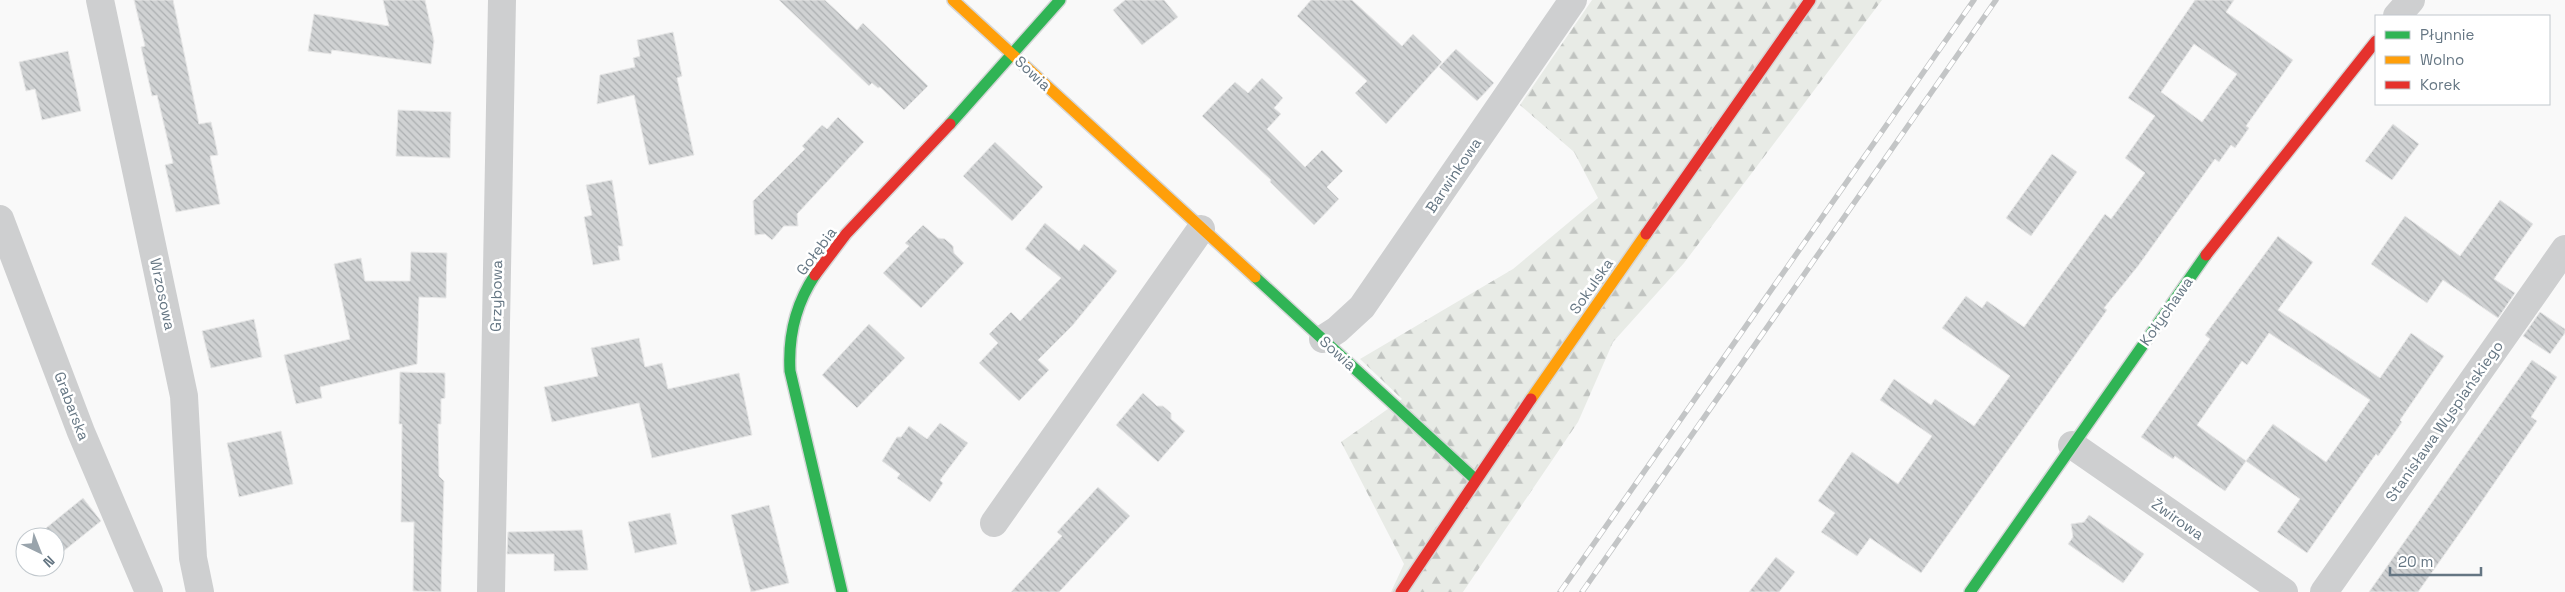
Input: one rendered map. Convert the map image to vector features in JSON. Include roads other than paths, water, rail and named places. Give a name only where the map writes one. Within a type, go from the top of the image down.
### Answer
[{"type":"street","name":"Wrzosowa","points":[[100,0],[184,396],[193,558],[200,592]]},
{"type":"street","name":"Grzybowa","points":[[491,592],[502,0]]},
{"type":"street","name":"Sowia","points":[[953,0],[1475,478]]},
{"type":"street","name":"Gołębia","points":[[842,592],[790,371],[790,339],[794,318],[816,272],[844,237],[1014,55],[1060,0]]},
{"type":"street","name":"Barwinkowa","points":[[1323,339],[1338,330],[1362,307],[1573,0]]},
{"type":"street","name":"Sokulska","points":[[1401,592],[1447,526],[1475,478],[1810,0]]},
{"type":"street","points":[[2398,15],[2411,0]]},
{"type":"street","name":"Kołychawa","points":[[1970,592],[2221,233],[2375,42]]},
{"type":"street","name":"Grabarska","points":[[0,219],[81,432],[149,592]]},
{"type":"street","points":[[994,523],[1201,229]]},
{"type":"street","name":"Stanisława Wyspiańskiego","points":[[2324,592],[2565,249]]},
{"type":"street","name":"Żwirowa","points":[[2072,445],[2284,592]]},
{"type":"railway","points":[[1560,592],[1974,0]]},
{"type":"railway","points":[[1582,592],[1996,0]]}]
